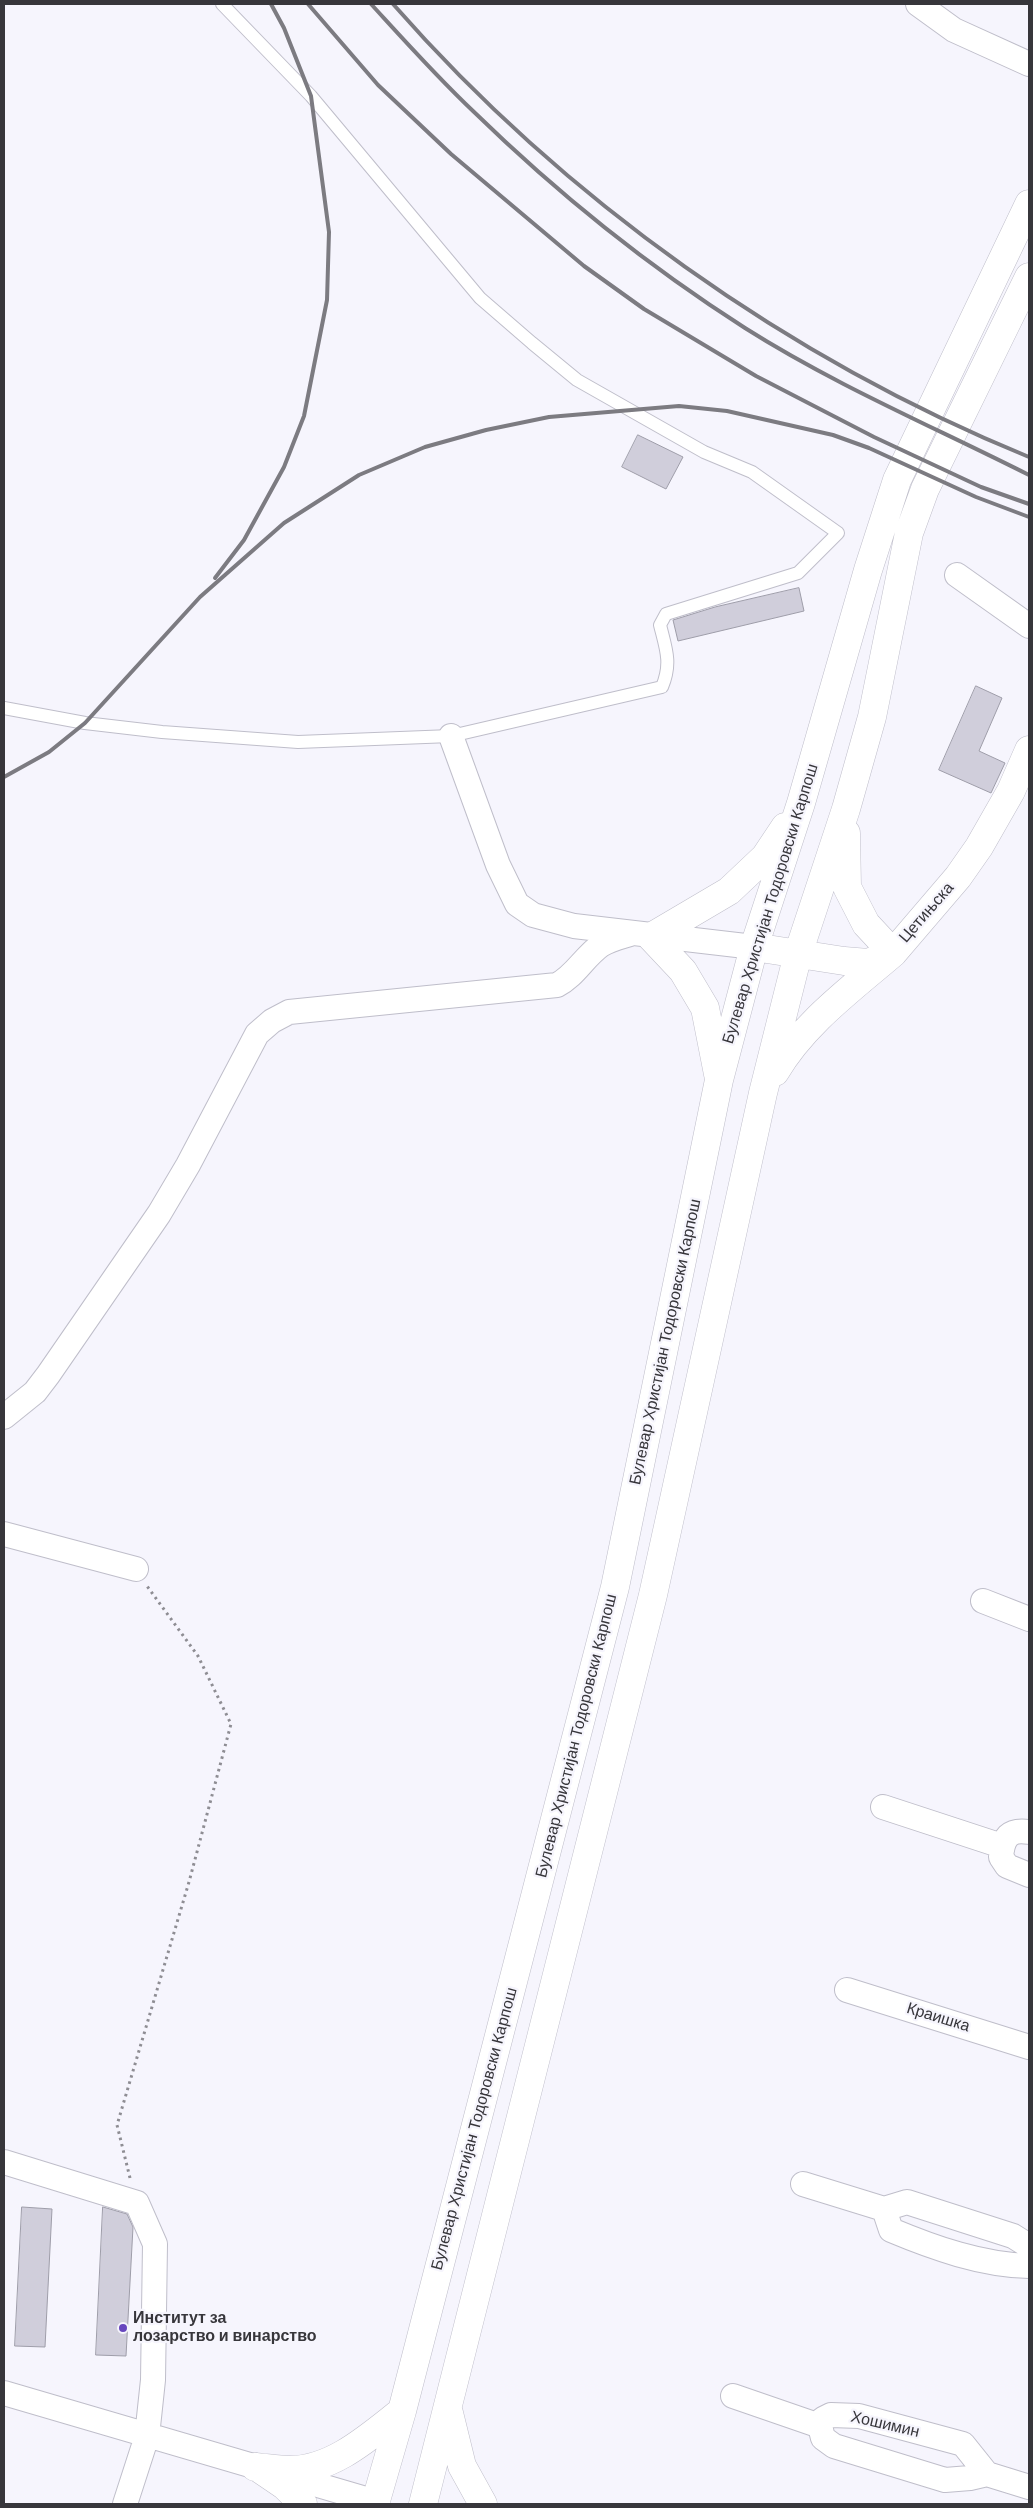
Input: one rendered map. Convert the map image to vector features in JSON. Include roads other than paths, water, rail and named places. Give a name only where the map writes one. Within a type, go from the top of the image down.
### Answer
[{"type":"street","points":[[918,4],[954,30],[1029,64]]},
{"type":"street","name":"Булевар Христијан Тодоровски Карпош","points":[[377,2504],[615,1587],[719,1080],[754,948],[801,803],[868,570],[897,480],[1029,204]]},
{"type":"street","points":[[424,2504],[653,1596],[763,1093],[798,954],[846,809],[872,717],[909,533],[925,489],[1029,277]]},
{"type":"street","points":[[957,575],[1029,626]]},
{"type":"street","points":[[451,736],[498,865],[517,904],[533,914],[574,926],[754,948]]},
{"type":"street","name":"Цетињска","points":[[754,948],[868,963],[893,953],[958,878],[979,848],[1011,791],[1029,750]]},
{"type":"street","points":[[4,1416],[35,1392],[154,1222],[188,1165],[256,1034],[272,1021],[289,1012],[557,985],[567,980],[600,946],[614,938],[641,935],[729,891],[765,857],[801,803]]},
{"type":"street","points":[[763,1093],[787,1051],[824,1012],[893,953],[866,924],[847,887],[846,809]]},
{"type":"street","points":[[641,935],[683,971],[705,1008],[719,1080]]},
{"type":"street","points":[[4,1534],[136,1570]]},
{"type":"street","points":[[983,1601],[1029,1619]]},
{"type":"street","points":[[883,1807],[1002,1846]]},
{"type":"street","points":[[1029,1832],[1018,1830],[1010,1834],[1002,1846],[1001,1857],[1008,1866],[1029,1875]]},
{"type":"street","name":"Краишка","points":[[846,1990],[1029,2047]]},
{"type":"street","points":[[4,2162],[137,2203],[155,2244],[153,2380],[147,2436],[126,2504]]},
{"type":"street","points":[[804,2184],[884,2210],[906,2202],[1013,2236],[1029,2246]]},
{"type":"street","points":[[884,2210],[891,2230],[927,2245],[976,2258],[1015,2266],[1029,2266]]},
{"type":"street","points":[[4,2393],[48,2404],[147,2436],[255,2466],[377,2504]]},
{"type":"street","points":[[733,2396],[820,2426],[823,2438],[834,2446],[945,2480],[970,2478],[987,2474],[1029,2487]]},
{"type":"street","points":[[448,2408],[462,2466],[483,2504]]},
{"type":"street","points":[[255,2466],[291,2470],[325,2463],[356,2446],[402,2411]]},
{"type":"street","name":"Хошимин","points":[[820,2426],[823,2420],[831,2415],[859,2416],[962,2444],[987,2474]]},
{"type":"street","points":[[255,2466],[285,2486],[303,2504]]},
{"type":"lane","points":[[4,708],[85,724],[298,742],[451,736],[662,687],[669,672],[668,656],[660,625],[666,614],[798,573],[838,533],[752,472],[704,452],[577,380],[532,343],[480,298],[311,96],[222,4]]},
{"type":"railway","points":[[215,578],[244,540],[284,467],[304,416],[327,300],[329,232],[311,96],[284,28],[271,4]]},
{"type":"railway","points":[[308,4],[378,85],[451,154],[584,266],[644,309],[756,376],[874,437],[981,487],[1029,504]]},
{"type":"railway","points":[[371,4],[447,85],[504,141],[603,226],[673,279],[779,349],[849,387],[1029,475]]},
{"type":"railway","points":[[393,4],[460,75],[531,143],[606,207],[685,267],[767,322],[852,372],[940,417],[1029,457]]},
{"type":"railway","points":[[4,777],[49,752],[85,723],[200,597],[284,523],[359,475],[425,447],[486,430],[549,417],[679,406],[727,411],[833,435],[869,448],[976,497],[1029,517]]},
{"type":"place","name":"Институт за лозарство и винарство","points":[[123,2328]]}]
